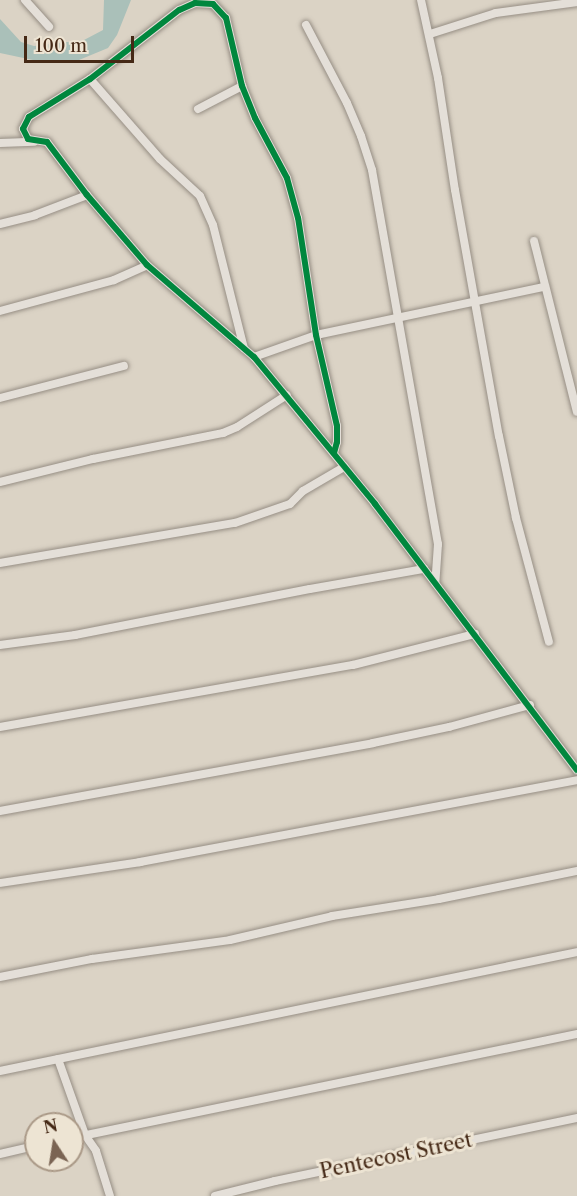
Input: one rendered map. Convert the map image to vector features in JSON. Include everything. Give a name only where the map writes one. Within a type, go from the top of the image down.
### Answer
[{"type":"street","points":[[26,0],[49,27]]},
{"type":"street","points":[[421,0],[430,34],[455,190],[504,460],[524,550],[549,642]]},
{"type":"street","points":[[430,34],[496,14],[577,2]]},
{"type":"street","points":[[334,453],[338,434],[316,335],[298,218],[287,178],[255,118],[242,86],[226,18],[213,4],[204,3],[179,10],[90,79],[29,117],[23,129],[28,140],[47,142],[87,195],[147,265],[254,357],[334,453],[530,705],[577,770]]},
{"type":"street","points":[[306,25],[361,136],[372,170],[438,544],[435,583]]},
{"type":"street","points":[[90,79],[160,159],[200,196],[213,225],[244,348]]},
{"type":"street","points":[[198,109],[242,86]]},
{"type":"street","points":[[0,143],[47,142]]},
{"type":"street","points":[[0,224],[35,215],[87,195]]},
{"type":"street","points":[[534,241],[577,412]]},
{"type":"street","points":[[0,311],[114,280],[147,265]]},
{"type":"street","points":[[254,357],[316,335],[544,286]]},
{"type":"street","points":[[0,398],[124,366]]},
{"type":"street","points":[[0,482],[93,459],[223,433],[237,427],[287,395]]},
{"type":"street","points":[[0,563],[235,523],[290,504],[303,491],[344,467]]},
{"type":"street","points":[[0,645],[75,635],[424,569]]},
{"type":"street","points":[[0,727],[353,665],[475,634]]},
{"type":"street","points":[[0,811],[373,743],[449,727],[530,705]]},
{"type":"street","points":[[0,884],[174,856],[577,780]]},
{"type":"street","points":[[0,977],[92,959],[230,940],[332,916],[439,899],[577,871]]},
{"type":"street","points":[[0,1071],[577,952]]},
{"type":"street","points":[[86,1135],[577,1034]]},
{"type":"street","points":[[58,1059],[86,1135],[96,1150],[110,1196]]},
{"type":"street","name":"Pentecost Street","points":[[214,1196],[274,1181],[577,1119]]},
{"type":"street","points":[[0,1154],[24,1149]]},
{"type":"water","points":[[104,0],[131,0],[117,35],[108,48],[79,60],[47,63],[0,53],[0,19],[21,42],[34,46],[84,40],[103,30]]},
{"type":"cycle path","points":[[334,453],[337,426],[316,335],[298,218],[287,178],[255,118],[242,86],[226,18],[213,4],[195,3],[179,10],[90,79],[29,117],[23,129],[28,139],[47,142],[87,195],[147,265],[254,357],[375,504],[577,770]]}]
